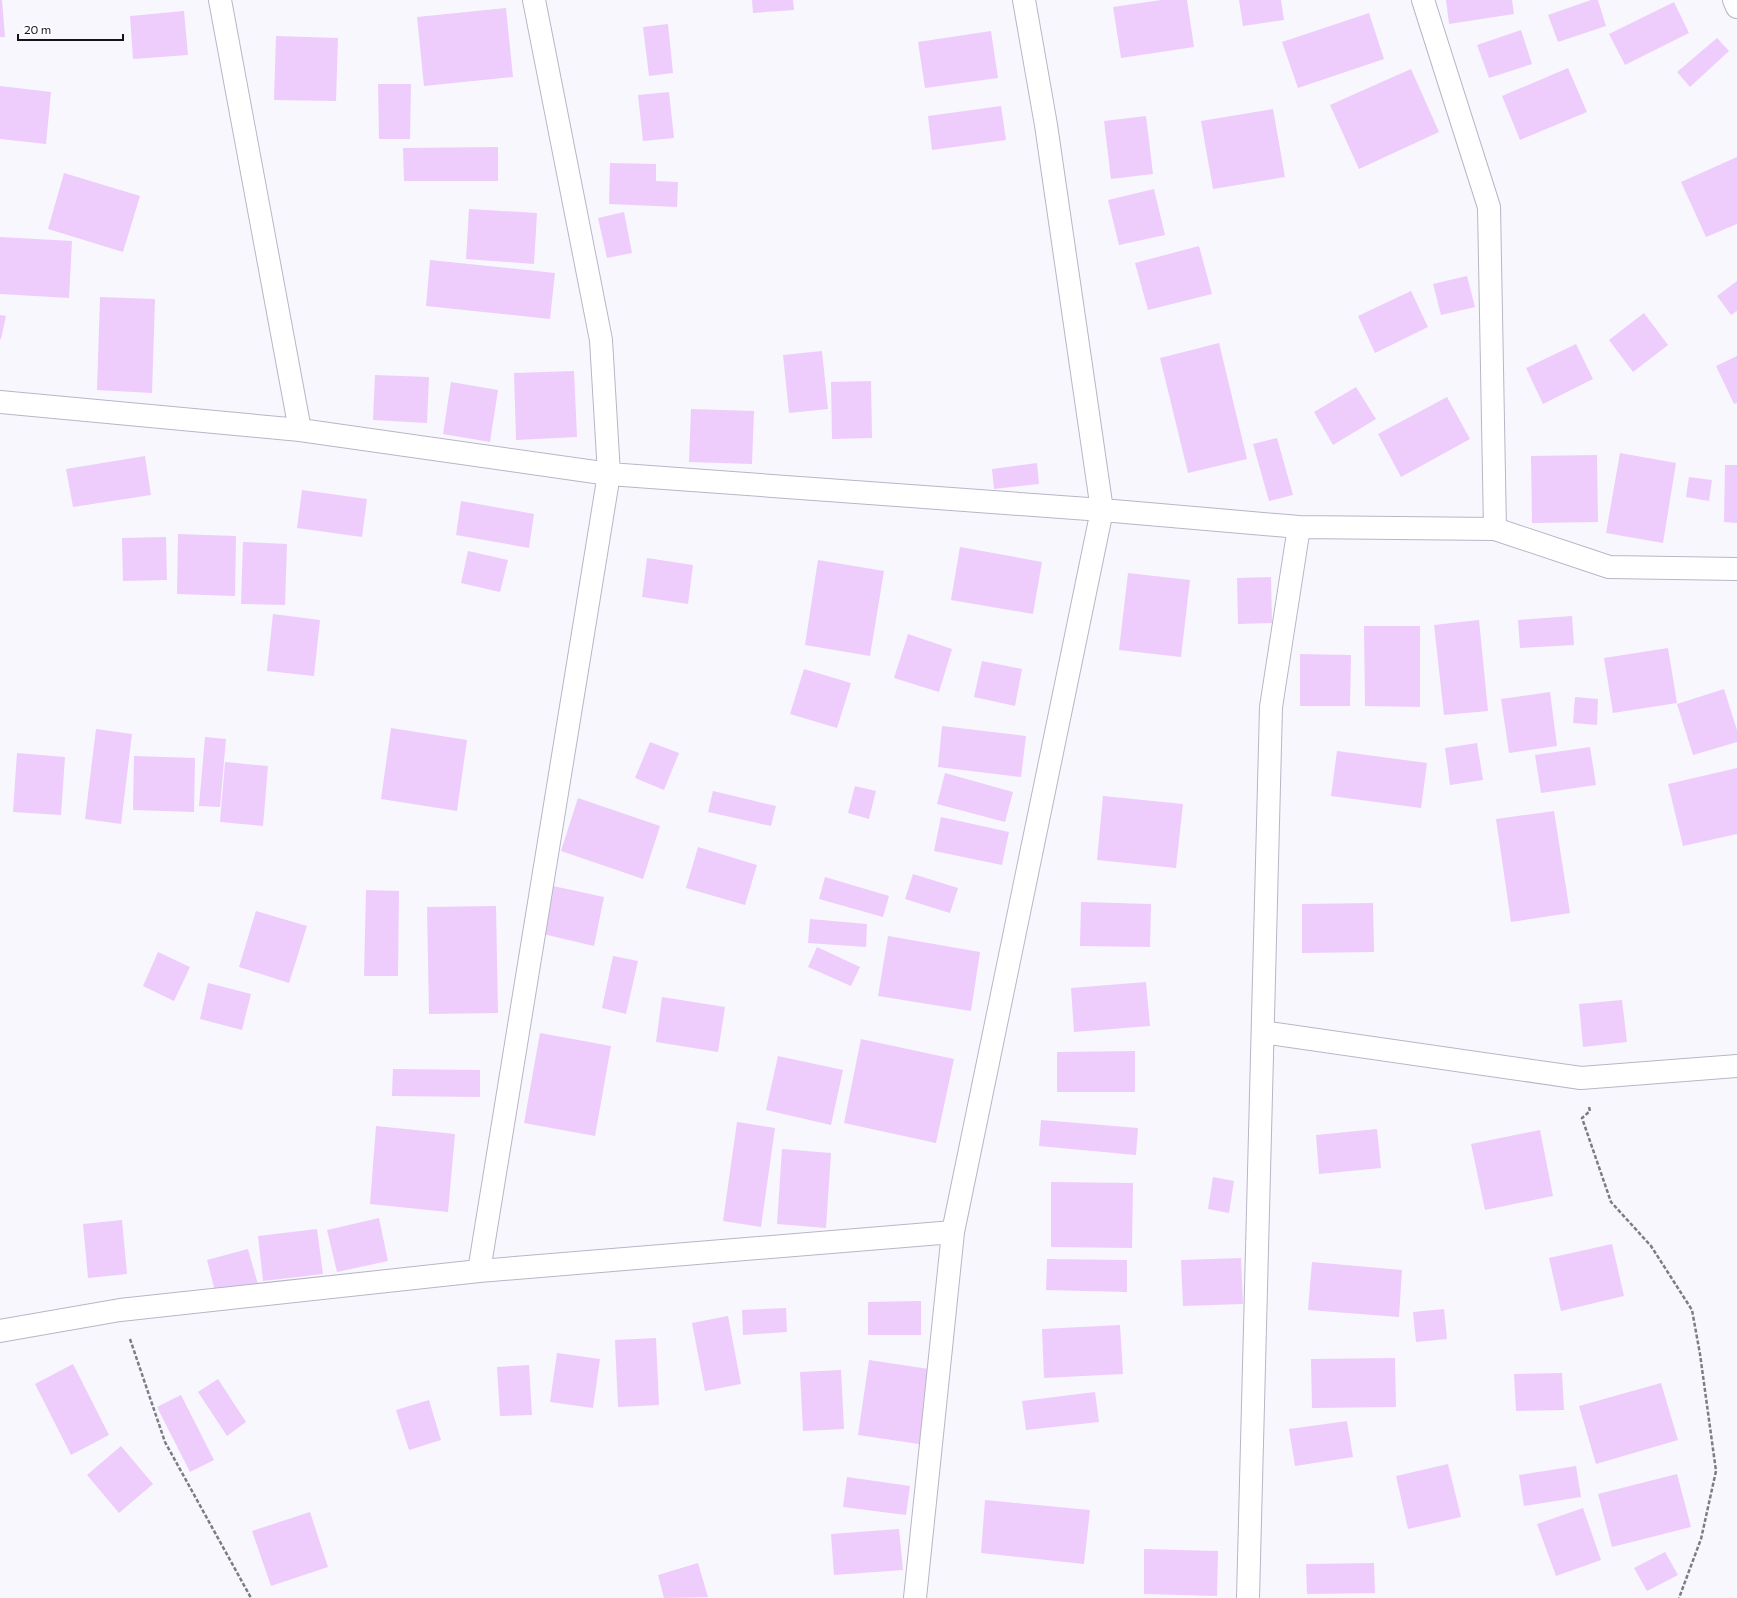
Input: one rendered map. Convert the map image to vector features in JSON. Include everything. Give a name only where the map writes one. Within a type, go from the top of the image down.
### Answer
[{"type":"street","points":[[220,0],[300,430]]},
{"type":"street","points":[[479,1271],[609,474],[601,340],[534,0]]},
{"type":"street","points":[[915,1598],[953,1232],[1102,510],[1046,125],[1024,0]]},
{"type":"street","points":[[1423,0],[1489,207],[1495,529]]},
{"type":"street","points":[[1734,0],[1737,7]]},
{"type":"street","points":[[0,402],[300,430],[609,474],[1299,526],[1495,529],[1609,567],[1737,569]]},
{"type":"street","points":[[1248,1598],[1271,707],[1299,526]]},
{"type":"street","points":[[1263,1032],[1581,1078],[1737,1066]]},
{"type":"street","points":[[0,1331],[120,1310],[479,1271],[953,1232]]},
{"type":"path","points":[[1581,1078],[1590,1111],[1582,1118],[1611,1202],[1651,1246],[1692,1310],[1698,1340],[1716,1471],[1701,1539],[1679,1598]]},
{"type":"path","points":[[120,1310],[165,1442],[251,1598]]},
{"type":"building","points":[[0,0],[2,0],[5,37],[0,37]]},
{"type":"building","points":[[752,0],[793,0],[794,10],[753,13]]},
{"type":"building","points":[[1161,0],[1187,0],[1194,47],[1121,58],[1113,7]]},
{"type":"building","points":[[1239,0],[1281,0],[1284,20],[1243,26]]},
{"type":"building","points":[[1446,0],[1512,0],[1514,14],[1449,24]]},
{"type":"building","points":[[1591,0],[1598,0],[1606,26],[1558,42],[1548,15]]},
{"type":"building","points":[[1674,2],[1689,33],[1625,65],[1609,34]]},
{"type":"building","points":[[506,8],[513,77],[424,86],[417,17]]},
{"type":"building","points":[[184,11],[188,55],[133,59],[130,16]]},
{"type":"building","points":[[1369,13],[1384,59],[1298,88],[1282,42]]},
{"type":"building","points":[[668,24],[673,73],[649,76],[643,27]]},
{"type":"building","points":[[1521,30],[1532,64],[1489,78],[1477,45]]},
{"type":"building","points":[[991,31],[998,78],[925,88],[918,42]]},
{"type":"building","points":[[276,36],[338,38],[336,101],[274,100]]},
{"type":"building","points":[[1717,38],[1729,51],[1690,87],[1677,72]]},
{"type":"building","points":[[1568,68],[1587,112],[1520,140],[1502,96]]},
{"type":"building","points":[[1411,69],[1439,132],[1359,169],[1330,105]]},
{"type":"building","points":[[378,84],[411,84],[410,139],[379,139]]},
{"type":"building","points":[[0,86],[51,92],[46,144],[0,139]]},
{"type":"building","points":[[669,92],[674,138],[643,141],[638,95]]},
{"type":"building","points":[[1001,106],[1006,140],[932,150],[928,116]]},
{"type":"building","points":[[1273,109],[1285,177],[1213,189],[1201,121]]},
{"type":"building","points":[[1146,116],[1153,174],[1111,179],[1104,121]]},
{"type":"building","points":[[498,147],[498,181],[404,181],[403,148]]},
{"type":"building","points":[[1737,157],[1737,224],[1706,237],[1681,182]]},
{"type":"building","points":[[610,163],[656,164],[656,181],[678,182],[677,207],[609,204]]},
{"type":"building","points":[[64,173],[140,196],[123,252],[48,229]]},
{"type":"building","points":[[1154,189],[1165,235],[1119,245],[1108,200]]},
{"type":"building","points":[[469,209],[537,213],[534,264],[466,259]]},
{"type":"building","points":[[624,212],[632,253],[607,258],[598,218]]},
{"type":"building","points":[[0,237],[72,241],[69,298],[0,294]]},
{"type":"building","points":[[1199,246],[1212,294],[1148,310],[1135,263]]},
{"type":"building","points":[[430,260],[555,273],[550,319],[426,306]]},
{"type":"building","points":[[1467,276],[1475,307],[1441,315],[1433,284]]},
{"type":"building","points":[[1737,281],[1737,311],[1731,315],[1717,296]]},
{"type":"building","points":[[1411,291],[1428,327],[1375,353],[1358,316]]},
{"type":"building","points":[[100,297],[155,299],[152,393],[97,390]]},
{"type":"building","points":[[1644,313],[1668,345],[1633,372],[1609,340]]},
{"type":"building","points":[[0,315],[6,316],[1,339],[0,339]]},
{"type":"building","points":[[1219,343],[1247,459],[1188,473],[1160,358]]},
{"type":"building","points":[[1576,344],[1593,379],[1543,404],[1526,368]]},
{"type":"building","points":[[822,351],[828,409],[789,413],[783,355]]},
{"type":"building","points":[[1737,356],[1737,403],[1734,404],[1716,366]]},
{"type":"building","points":[[574,371],[577,437],[516,440],[514,373]]},
{"type":"building","points":[[375,375],[429,377],[427,423],[373,420]]},
{"type":"building","points":[[871,381],[872,438],[832,439],[831,382]]},
{"type":"building","points":[[451,382],[498,390],[490,442],[443,434]]},
{"type":"building","points":[[1356,387],[1376,419],[1333,445],[1314,412]]},
{"type":"building","points":[[1447,397],[1470,439],[1401,477],[1378,434]]},
{"type":"building","points":[[691,409],[754,411],[752,464],[689,462]]},
{"type":"building","points":[[1277,438],[1293,495],[1269,501],[1253,444]]},
{"type":"building","points":[[1620,453],[1676,463],[1663,543],[1606,533]]},
{"type":"building","points":[[1597,455],[1598,522],[1532,523],[1531,456]]},
{"type":"building","points":[[145,456],[151,495],[73,507],[66,469]]},
{"type":"building","points":[[1037,463],[1039,484],[994,489],[992,469]]},
{"type":"building","points":[[1725,465],[1737,465],[1737,523],[1724,522]]},
{"type":"building","points":[[1689,477],[1712,480],[1709,501],[1686,497]]},
{"type":"building","points":[[302,490],[367,499],[362,537],[297,528]]},
{"type":"building","points":[[461,501],[534,514],[529,548],[456,535]]},
{"type":"building","points":[[178,534],[236,536],[235,596],[177,594]]},
{"type":"building","points":[[166,537],[167,580],[123,581],[122,538]]},
{"type":"building","points":[[243,542],[287,544],[285,605],[241,604]]},
{"type":"building","points":[[960,547],[1042,562],[1033,614],[951,600]]},
{"type":"building","points":[[468,551],[508,560],[500,592],[461,583]]},
{"type":"building","points":[[647,558],[693,565],[688,604],[642,597]]},
{"type":"building","points":[[818,560],[884,571],[870,656],[805,645]]},
{"type":"building","points":[[1128,573],[1190,580],[1181,657],[1119,650]]},
{"type":"building","points":[[1271,577],[1272,623],[1238,624],[1237,578]]},
{"type":"building","points":[[273,614],[320,620],[314,676],[267,671]]},
{"type":"building","points":[[1572,616],[1574,645],[1520,648],[1518,620]]},
{"type":"building","points":[[1479,620],[1488,711],[1444,715],[1434,625]]},
{"type":"building","points":[[1364,626],[1420,626],[1420,707],[1365,706]]},
{"type":"building","points":[[908,634],[952,649],[939,692],[894,678]]},
{"type":"building","points":[[1668,648],[1677,703],[1613,713],[1604,658]]},
{"type":"building","points":[[1300,654],[1351,655],[1350,706],[1300,706]]},
{"type":"building","points":[[982,661],[1022,669],[1015,706],[974,697]]},
{"type":"building","points":[[804,669],[851,683],[837,728],[790,714]]},
{"type":"building","points":[[1724,689],[1737,730],[1737,742],[1693,755],[1677,704]]},
{"type":"building","points":[[1550,692],[1557,746],[1509,753],[1501,699]]},
{"type":"building","points":[[1575,697],[1598,699],[1597,725],[1573,723]]},
{"type":"building","points":[[942,726],[1026,736],[1021,777],[938,767]]},
{"type":"building","points":[[391,728],[467,740],[457,811],[381,799]]},
{"type":"building","points":[[96,729],[132,734],[121,824],[85,819]]},
{"type":"building","points":[[205,737],[226,739],[220,807],[199,806]]},
{"type":"building","points":[[650,742],[679,753],[664,790],[635,778]]},
{"type":"building","points":[[1477,743],[1483,780],[1450,785],[1445,748]]},
{"type":"building","points":[[1590,747],[1596,785],[1541,793],[1535,755]]},
{"type":"building","points":[[1337,751],[1427,763],[1421,808],[1331,796]]},
{"type":"building","points":[[17,753],[65,757],[61,815],[13,812]]},
{"type":"building","points":[[134,756],[195,758],[194,812],[133,810]]},
{"type":"building","points":[[225,762],[268,766],[263,826],[220,822]]},
{"type":"building","points":[[1737,768],[1737,834],[1683,846],[1668,784]]},
{"type":"building","points":[[945,773],[1013,792],[1005,822],[937,804]]},
{"type":"building","points":[[855,786],[876,791],[869,819],[848,813]]},
{"type":"building","points":[[713,791],[776,806],[771,826],[708,812]]},
{"type":"building","points":[[1103,796],[1183,804],[1176,868],[1097,860]]},
{"type":"building","points":[[578,798],[660,826],[643,879],[561,851]]},
{"type":"building","points":[[1554,811],[1570,913],[1511,922],[1496,819]]},
{"type":"building","points":[[941,817],[1009,832],[1002,865],[934,851]]},
{"type":"building","points":[[698,847],[757,865],[745,905],[686,888]]},
{"type":"building","points":[[913,874],[958,888],[950,913],[905,899]]},
{"type":"building","points":[[825,877],[889,896],[883,917],[819,899]]},
{"type":"building","points":[[553,886],[604,897],[594,946],[543,934]]},
{"type":"building","points":[[366,890],[399,891],[398,976],[364,976]]},
{"type":"building","points":[[1081,902],[1151,904],[1150,947],[1080,946]]},
{"type":"building","points":[[1373,903],[1374,952],[1302,953],[1302,904]]},
{"type":"building","points":[[496,906],[498,1013],[429,1014],[427,907]]},
{"type":"building","points":[[256,911],[307,926],[289,983],[239,967]]},
{"type":"building","points":[[810,919],[867,924],[866,947],[808,943]]},
{"type":"building","points":[[888,936],[980,952],[971,1011],[878,996]]},
{"type":"building","points":[[817,947],[860,967],[851,986],[808,967]]},
{"type":"building","points":[[158,952],[190,967],[174,1001],[143,986]]},
{"type":"building","points":[[613,956],[638,961],[626,1014],[602,1008]]},
{"type":"building","points":[[1146,982],[1150,1026],[1074,1032],[1071,988]]},
{"type":"building","points":[[208,983],[251,994],[242,1030],[200,1019]]},
{"type":"building","points":[[662,997],[725,1007],[718,1052],[656,1042]]},
{"type":"building","points":[[1622,1000],[1627,1042],[1583,1047],[1579,1004]]},
{"type":"building","points":[[540,1033],[611,1046],[595,1136],[524,1123]]},
{"type":"building","points":[[861,1039],[954,1059],[936,1143],[844,1123]]},
{"type":"building","points":[[1135,1051],[1135,1092],[1057,1092],[1057,1052]]},
{"type":"building","points":[[778,1056],[843,1070],[831,1125],[766,1110]]},
{"type":"building","points":[[393,1069],[480,1070],[480,1097],[392,1096]]},
{"type":"building","points":[[1041,1120],[1138,1128],[1136,1155],[1039,1146]]},
{"type":"building","points":[[737,1122],[775,1128],[761,1227],[723,1221]]},
{"type":"building","points":[[376,1126],[455,1134],[448,1212],[370,1204]]},
{"type":"building","points":[[1377,1129],[1381,1168],[1319,1174],[1316,1135]]},
{"type":"building","points":[[1540,1130],[1553,1196],[1485,1210],[1471,1144]]},
{"type":"building","points":[[782,1149],[831,1153],[826,1228],[777,1224]]},
{"type":"building","points":[[1213,1177],[1234,1181],[1229,1213],[1208,1209]]},
{"type":"building","points":[[1051,1182],[1133,1183],[1132,1248],[1051,1247]]},
{"type":"building","points":[[379,1218],[388,1261],[337,1272],[327,1230]]},
{"type":"building","points":[[122,1220],[127,1274],[88,1278],[83,1224]]},
{"type":"building","points":[[317,1229],[323,1274],[263,1281],[258,1236]]},
{"type":"building","points":[[1612,1244],[1624,1296],[1561,1311],[1549,1258]]},
{"type":"building","points":[[248,1249],[259,1288],[217,1299],[207,1260]]},
{"type":"building","points":[[1241,1258],[1243,1304],[1183,1306],[1181,1260]]},
{"type":"building","points":[[1047,1259],[1127,1260],[1127,1292],[1046,1290]]},
{"type":"building","points":[[1312,1262],[1402,1270],[1399,1317],[1308,1310]]},
{"type":"building","points":[[921,1301],[921,1335],[868,1335],[868,1302]]},
{"type":"building","points":[[786,1308],[787,1332],[743,1335],[742,1310]]},
{"type":"building","points":[[1444,1309],[1447,1339],[1416,1342],[1413,1312]]},
{"type":"building","points":[[728,1316],[741,1384],[705,1391],[692,1323]]},
{"type":"building","points":[[1120,1325],[1123,1374],[1044,1378],[1042,1329]]},
{"type":"building","points":[[656,1338],[659,1405],[618,1407],[615,1340]]},
{"type":"building","points":[[557,1353],[600,1359],[593,1408],[550,1402]]},
{"type":"building","points":[[1395,1358],[1396,1407],[1312,1408],[1311,1359]]},
{"type":"building","points":[[869,1360],[929,1369],[919,1444],[858,1435]]},
{"type":"building","points":[[73,1364],[109,1435],[71,1455],[35,1384]]},
{"type":"building","points":[[529,1365],[532,1415],[500,1416],[497,1367]]},
{"type":"building","points":[[841,1370],[844,1429],[803,1431],[800,1372]]},
{"type":"building","points":[[1562,1373],[1564,1410],[1516,1411],[1514,1374]]},
{"type":"building","points":[[218,1379],[246,1422],[227,1436],[198,1392]]},
{"type":"building","points":[[1661,1383],[1678,1440],[1596,1464],[1579,1406]]},
{"type":"building","points":[[1095,1392],[1099,1422],[1026,1430],[1022,1401]]},
{"type":"building","points":[[181,1395],[214,1460],[190,1472],[157,1407]]},
{"type":"building","points":[[429,1400],[441,1440],[409,1450],[396,1410]]},
{"type":"building","points":[[1347,1421],[1353,1457],[1295,1466],[1289,1429]]},
{"type":"building","points":[[121,1446],[153,1484],[119,1513],[87,1475]]},
{"type":"building","points":[[1448,1464],[1461,1517],[1408,1529],[1396,1476]]},
{"type":"building","points":[[1576,1466],[1581,1497],[1524,1506],[1519,1475]]},
{"type":"building","points":[[1677,1474],[1691,1527],[1612,1547],[1598,1494]]},
{"type":"building","points":[[847,1477],[910,1486],[906,1515],[843,1507]]},
{"type":"building","points":[[985,1500],[1090,1510],[1084,1564],[981,1553]]},
{"type":"building","points":[[1583,1508],[1601,1560],[1556,1576],[1537,1524]]},
{"type":"building","points":[[310,1512],[328,1567],[271,1586],[252,1531]]},
{"type":"building","points":[[899,1529],[903,1570],[834,1575],[831,1534]]},
{"type":"building","points":[[1144,1549],[1218,1551],[1217,1596],[1144,1594]]},
{"type":"building","points":[[1665,1552],[1678,1575],[1647,1591],[1634,1568]]},
{"type":"building","points":[[698,1563],[708,1597],[664,1598],[658,1575]]},
{"type":"building","points":[[1374,1563],[1375,1593],[1307,1594],[1306,1564]]}]
